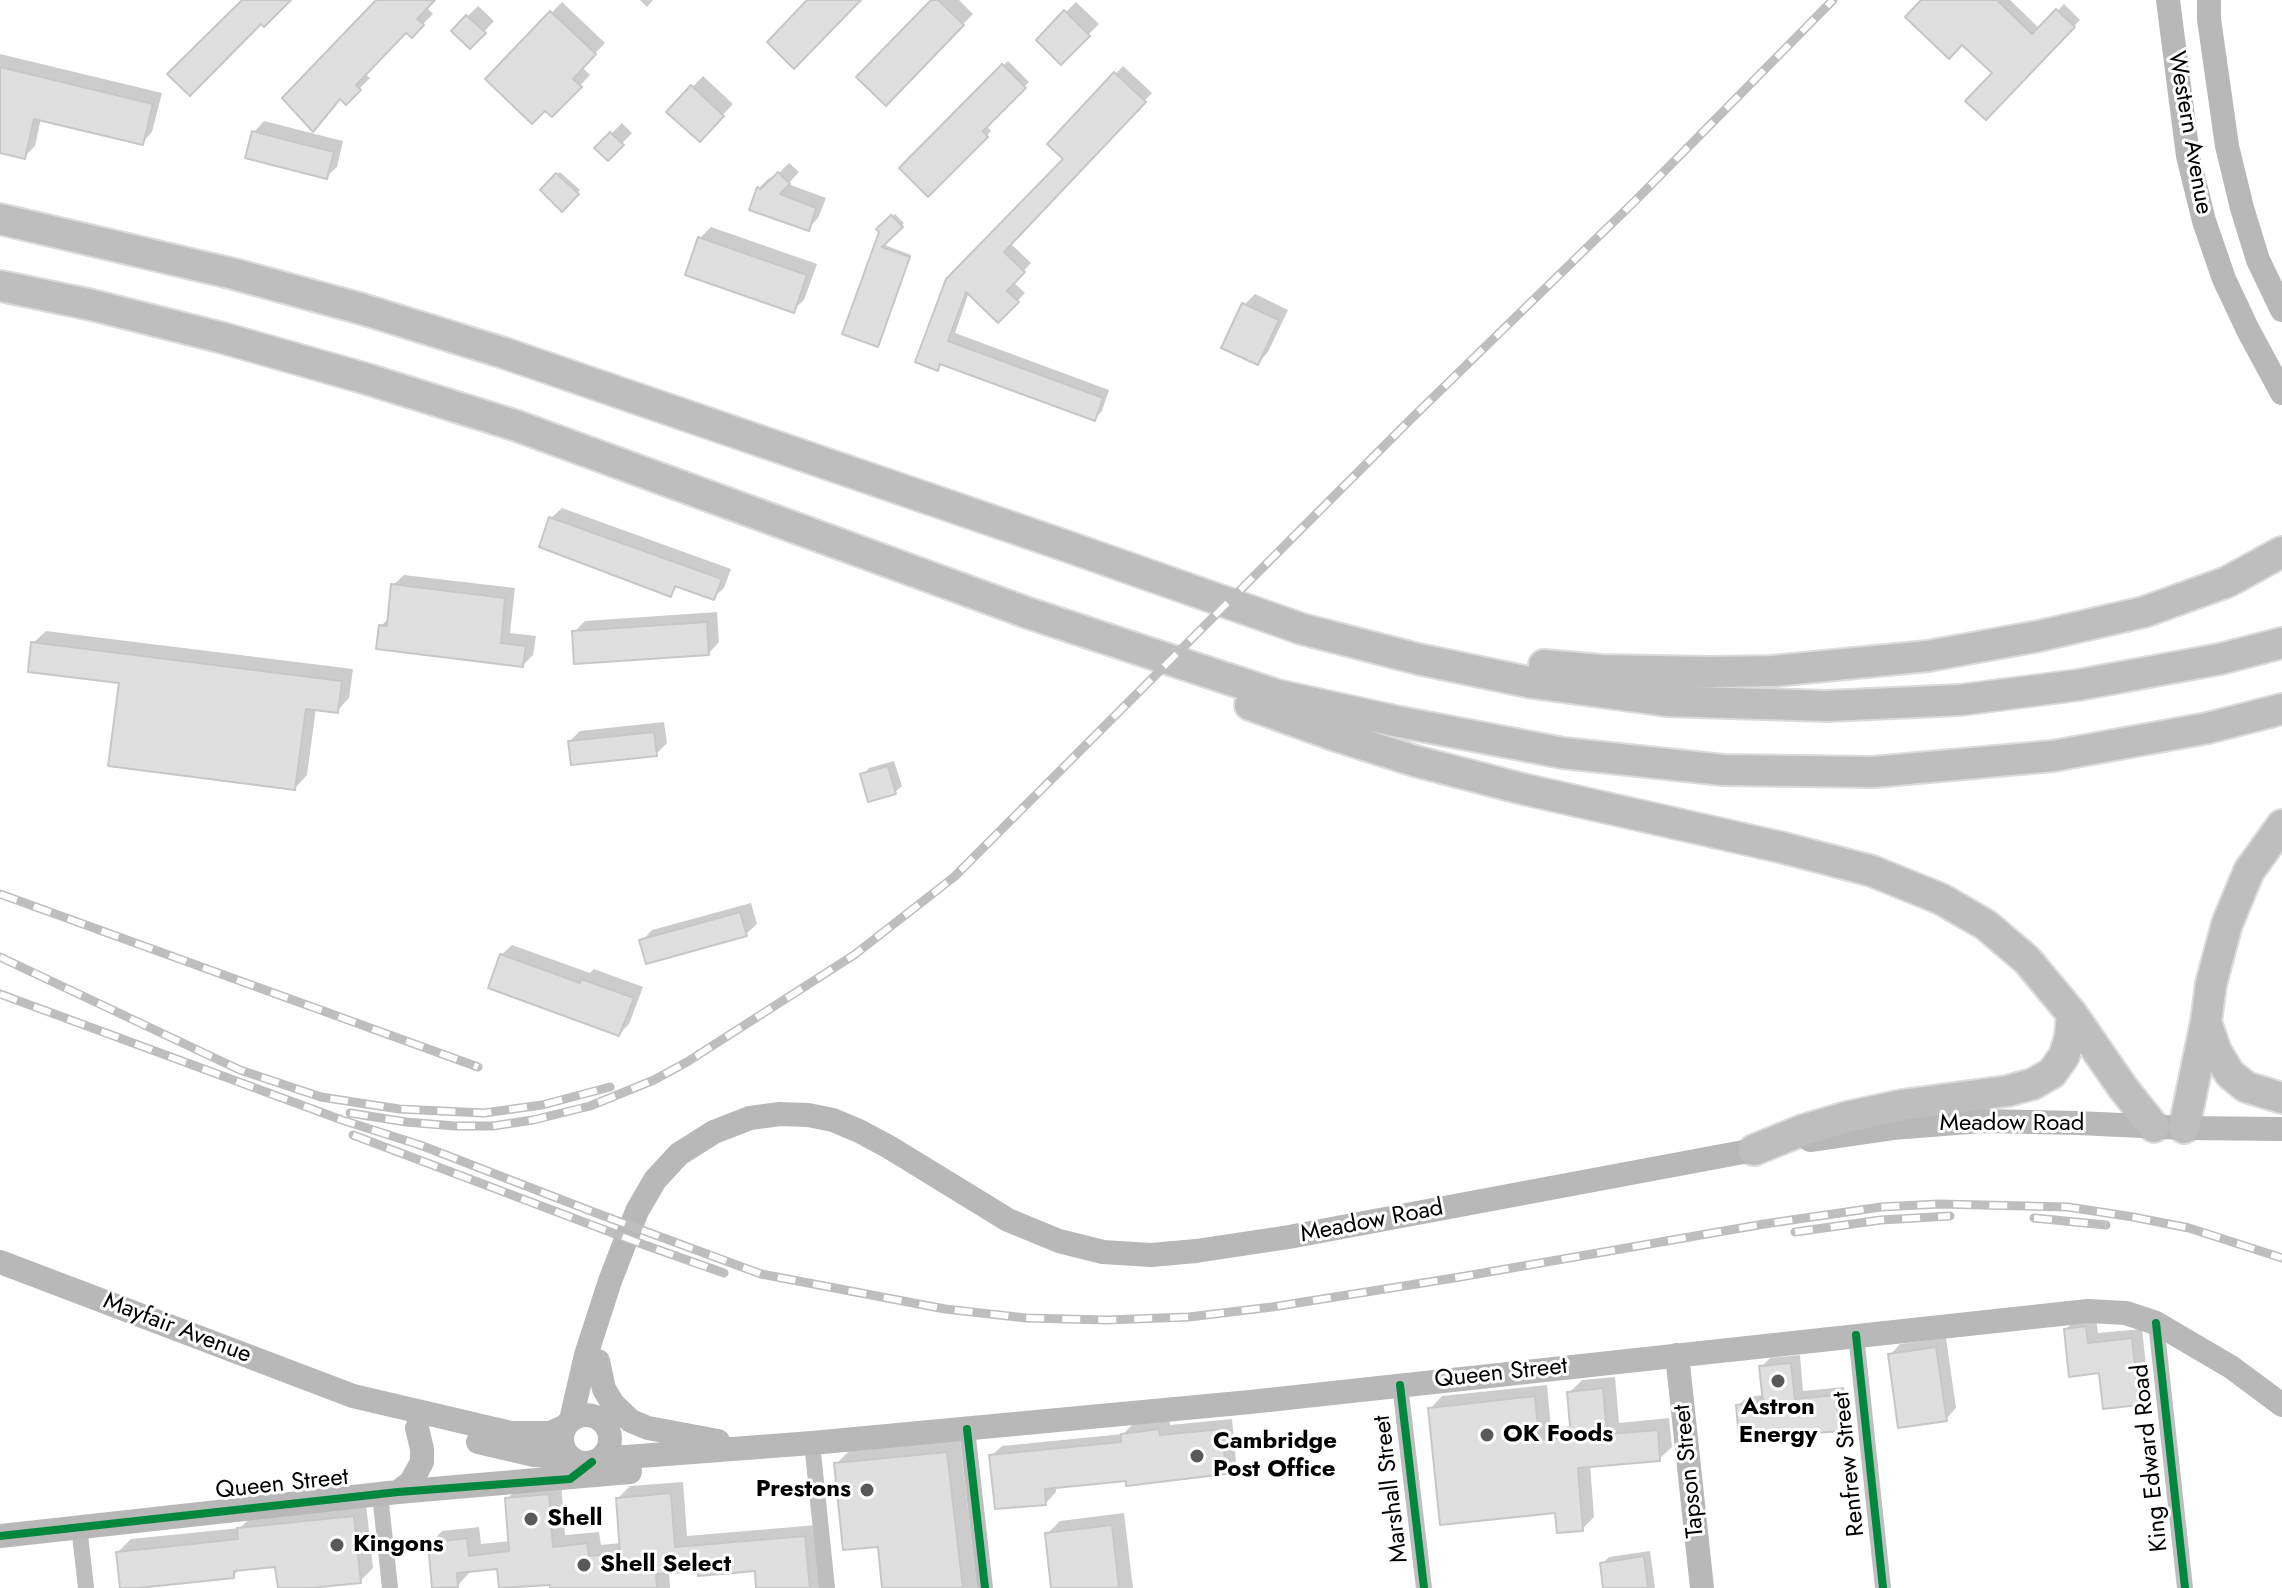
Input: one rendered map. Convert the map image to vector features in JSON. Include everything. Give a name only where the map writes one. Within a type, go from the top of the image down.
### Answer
[{"type":"highway","points":[[0,219],[234,274],[419,327],[519,358],[1317,633],[1418,659],[1533,683],[1667,701],[1827,706],[1960,700],[2078,685],[2220,659],[2282,643]]},
{"type":"highway","points":[[0,286],[223,338],[502,421],[1028,613],[1277,695],[1563,753],[1723,770],[1873,772],[2053,756],[2208,728],[2282,709]]},
{"type":"highway","points":[[1069,547],[1298,617],[1443,650],[1551,666],[1650,672],[1773,671],[1850,664],[1928,656],[2039,636],[2144,612],[2227,582],[2282,552]]},
{"type":"highway","points":[[1028,613],[1244,702],[1415,761],[1872,871],[1941,899],[1986,925],[2027,960],[2072,1014],[2154,1127]]},
{"type":"highway","points":[[2184,1128],[2211,984],[2227,924],[2249,871],[2282,825]]},
{"type":"highway","points":[[1754,1150],[1803,1130],[1847,1117],[2033,1084],[2052,1073],[2064,1056],[2072,1014]]},
{"type":"highway","points":[[2206,1022],[2216,1051],[2230,1074],[2246,1087],[2282,1098]]},
{"type":"main road","name":"Western Avenue","points":[[2168,0],[2188,156],[2204,221],[2224,279],[2282,393]]},
{"type":"main road","name":"Western Avenue","points":[[2209,0],[2227,146],[2258,260],[2282,310]]},
{"type":"main road","name":"Meadow Road","points":[[590,1367],[596,1402],[611,1439],[609,1447],[572,1449],[600,1314],[637,1211],[655,1180],[679,1154],[714,1132],[750,1118],[780,1114],[833,1120],[859,1131],[1008,1220],[1059,1241],[1103,1252],[1151,1255],[1289,1237],[1824,1137],[1893,1128],[1981,1121],[2282,1129]]},
{"type":"main road","name":"Mayfair Avenue","points":[[0,1262],[353,1396],[511,1433],[550,1433],[572,1449]]},
{"type":"main road","name":"Queen Street","points":[[602,1421],[623,1437],[642,1442],[700,1448],[812,1443],[1250,1402],[2088,1311],[2126,1313],[2156,1323],[2231,1367],[2282,1405]]},
{"type":"main road","name":"Tapson Street","points":[[1677,1355],[1702,1588]]},
{"type":"main road","points":[[449,1420],[536,1426],[551,1421],[565,1406],[590,1367],[613,1404],[631,1421],[648,1428],[748,1447]]},
{"type":"main road","name":"Mayfair Avenue","points":[[353,1396],[387,1417],[417,1428],[534,1455],[572,1449]]},
{"type":"main road","points":[[602,1421],[587,1415],[578,1416],[572,1449],[707,1464],[728,1459],[748,1447]]},
{"type":"main road","points":[[389,1493],[411,1482],[422,1462],[417,1428]]},
{"type":"main road","name":"Queen Street","points":[[0,1536],[389,1493],[482,1486],[572,1449],[748,1447]]},
{"type":"street","name":"King Edward Road","points":[[2156,1323],[2185,1588]]},
{"type":"street","name":"Renfrew Street","points":[[1856,1335],[1883,1588]]},
{"type":"street","name":"Marshall Street","points":[[1400,1385],[1424,1588]]},
{"type":"street","points":[[967,1429],[985,1588]]},
{"type":"street","points":[[812,1443],[827,1588]]},
{"type":"street","points":[[389,1493],[390,1588]]},
{"type":"street","points":[[79,1526],[86,1588]]},
{"type":"building","points":[[242,0],[291,0],[264,27],[261,24],[190,96],[167,74]]},
{"type":"building","points":[[376,0],[435,0],[417,19],[424,25],[412,38],[406,33],[356,85],[361,90],[346,105],[340,99],[313,132],[282,98]]},
{"type":"building","points":[[807,0],[861,0],[794,69],[767,42]]},
{"type":"building","points":[[931,0],[938,0],[964,25],[886,106],[856,77]]},
{"type":"building","points":[[1921,0],[1997,0],[2032,34],[2056,9],[2075,27],[1986,120],[1965,101],[1992,73],[1962,45],[1949,59],[1905,17]]},
{"type":"building","points":[[1064,10],[1090,36],[1061,65],[1036,40]]},
{"type":"building","points":[[550,11],[596,54],[573,79],[582,87],[552,117],[545,111],[532,124],[485,79]]},
{"type":"building","points":[[466,15],[486,33],[470,49],[451,31]]},
{"type":"building","points":[[1002,64],[1026,88],[983,131],[988,137],[928,197],[899,168]]},
{"type":"building","points":[[0,67],[153,104],[143,145],[34,119],[25,159],[0,153]]},
{"type":"building","points":[[1114,72],[1146,102],[1004,252],[1025,272],[1007,291],[1019,302],[998,323],[966,292],[948,341],[1103,398],[1095,421],[940,364],[938,371],[915,362],[946,279],[1063,159],[1047,144]]},
{"type":"building","points":[[691,85],[724,116],[700,142],[666,112]]},
{"type":"building","points":[[252,131],[334,152],[327,179],[245,158]]},
{"type":"building","points":[[610,132],[624,145],[608,161],[594,148]]},
{"type":"building","points":[[778,172],[790,184],[780,194],[816,208],[809,231],[749,210],[757,187],[761,189]]},
{"type":"building","points":[[556,173],[579,194],[562,212],[540,190]]},
{"type":"building","points":[[891,215],[903,227],[882,247],[910,257],[878,347],[842,334],[879,232],[876,229]]},
{"type":"building","points":[[698,237],[807,275],[794,313],[685,275]]},
{"type":"building","points":[[1242,303],[1279,320],[1258,365],[1221,348]]},
{"type":"building","points":[[549,517],[722,579],[714,600],[675,586],[671,597],[539,547]]},
{"type":"building","points":[[391,584],[505,598],[501,643],[526,646],[523,667],[376,649],[379,625],[387,626]]},
{"type":"building","points":[[707,622],[709,655],[574,664],[572,631]]},
{"type":"building","points":[[31,642],[342,681],[338,713],[306,709],[295,790],[108,766],[119,683],[28,672]]},
{"type":"building","points":[[654,732],[657,756],[571,765],[568,741]]},
{"type":"building","points":[[888,766],[896,794],[868,802],[860,774]]},
{"type":"building","points":[[740,912],[747,936],[646,964],[639,940]]},
{"type":"building","points":[[500,954],[580,983],[581,979],[634,998],[619,1036],[488,988]]},
{"type":"building","points":[[2086,1326],[2088,1343],[2132,1338],[2139,1405],[2103,1409],[2099,1373],[2069,1377],[2064,1329]]},
{"type":"building","points":[[1936,1347],[1947,1421],[1898,1428],[1888,1354]]},
{"type":"building","points":[[1791,1363],[1795,1399],[1836,1395],[1839,1431],[1739,1440],[1736,1405],[1763,1402],[1759,1366]]},
{"type":"building","points":[[1603,1388],[1607,1434],[1658,1430],[1660,1461],[1578,1468],[1583,1531],[1557,1533],[1555,1513],[1440,1525],[1428,1408],[1535,1396],[1539,1440],[1571,1437],[1567,1392]]},
{"type":"building","points":[[1159,1429],[1160,1435],[1222,1429],[1226,1474],[1126,1486],[1126,1481],[1045,1489],[1046,1505],[995,1509],[989,1455],[1121,1442],[1121,1434]]},
{"type":"building","points":[[947,1452],[963,1588],[882,1588],[878,1547],[843,1550],[834,1463]]},
{"type":"building","points":[[671,1493],[675,1547],[805,1536],[810,1588],[756,1588],[755,1571],[698,1576],[698,1571],[656,1574],[657,1588],[550,1588],[550,1585],[499,1588],[497,1569],[457,1573],[458,1587],[432,1588],[428,1543],[467,1538],[469,1556],[509,1551],[505,1498],[549,1494],[553,1547],[587,1543],[589,1556],[620,1553],[616,1498]]},
{"type":"building","points":[[354,1516],[361,1583],[278,1588],[275,1567],[234,1571],[234,1578],[120,1588],[116,1552],[238,1539],[237,1528]]},
{"type":"building","points":[[1112,1525],[1119,1588],[1051,1588],[1045,1533]]},
{"type":"building","points":[[1644,1556],[1648,1588],[1603,1588],[1600,1563]]},
{"type":"railway","points":[[350,1113],[406,1122],[493,1126],[590,1106],[654,1080],[687,1062],[854,955],[954,877],[1413,417],[1636,200],[1833,0]]},
{"type":"railway","points":[[0,894],[478,1067]]},
{"type":"railway","points":[[0,957],[240,1070],[321,1097],[399,1109],[484,1113],[542,1105],[610,1087]]},
{"type":"railway","points":[[0,994],[342,1120],[420,1145],[761,1274],[945,1309],[1026,1318],[1106,1320],[1189,1317],[1460,1277],[1764,1224],[1881,1207],[1939,1204],[2068,1207],[2133,1217],[2189,1228],[2282,1258]]},
{"type":"railway","points":[[353,1135],[724,1273]]},
{"type":"railway","points":[[1795,1232],[1881,1220],[1950,1216]]},
{"type":"railway","points":[[2034,1218],[2106,1225]]},
{"type":"cycle path","points":[[2156,1323],[2185,1588]]},
{"type":"cycle path","points":[[1856,1335],[1883,1588]]},
{"type":"cycle path","points":[[1400,1385],[1424,1588]]},
{"type":"cycle path","points":[[967,1429],[985,1588]]},
{"type":"cycle path","points":[[0,1536],[398,1492],[570,1479],[592,1462]]},
{"type":"place","name":"Astron Energy","points":[[1778,1381]]},
{"type":"place","name":"OK Foods","points":[[1487,1435]]},
{"type":"place","name":"Cambridge Post Office","points":[[1197,1456]]},
{"type":"place","name":"Prestons","points":[[867,1490]]},
{"type":"place","name":"Shell","points":[[531,1519]]},
{"type":"place","name":"Kingons","points":[[337,1545]]},
{"type":"place","name":"Shell Select","points":[[584,1565]]}]
